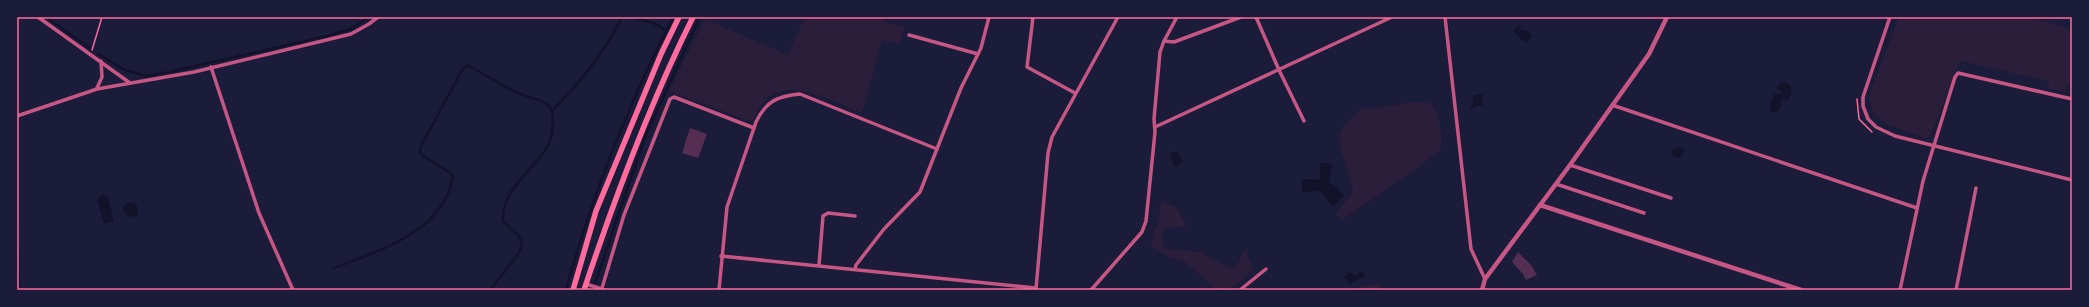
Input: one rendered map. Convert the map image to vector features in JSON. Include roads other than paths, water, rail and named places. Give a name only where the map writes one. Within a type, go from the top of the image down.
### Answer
[{"type":"main road","points":[[573,290],[596,211],[661,54],[680,17]]},
{"type":"main road","points":[[584,290],[606,223],[636,145],[672,59],[693,17]]},
{"type":"street","points":[[38,17],[130,82]]},
{"type":"street","points":[[17,116],[97,89],[130,82],[153,80],[351,34],[378,17]]},
{"type":"street","points":[[855,269],[856,265],[884,229],[920,192],[961,88],[978,54],[989,17]]},
{"type":"street","points":[[1033,17],[1027,67],[1075,93]]},
{"type":"street","points":[[721,256],[819,265],[1036,289],[1050,148],[1059,122],[1118,17]]},
{"type":"street","points":[[1091,290],[1142,232],[1148,210],[1158,67],[1164,41],[1177,17]]},
{"type":"street","points":[[1164,41],[1174,42],[1241,17]]},
{"type":"street","points":[[1256,17],[1278,70],[1304,121]]},
{"type":"street","points":[[1155,127],[1392,17]]},
{"type":"street","points":[[1445,17],[1471,249],[1485,279]]},
{"type":"street","points":[[1482,290],[1485,279],[1570,165],[1649,54],[1667,17]]},
{"type":"street","points":[[1890,17],[1863,97],[1863,106],[1868,119],[1876,127],[1896,136],[2072,180]]},
{"type":"street","points":[[909,35],[978,54]]},
{"type":"street","points":[[97,89],[102,77],[101,61]]},
{"type":"street","points":[[210,67],[240,162],[265,228],[293,290]]},
{"type":"street","points":[[1900,290],[1922,185],[1955,77],[1958,73],[2072,99]]},
{"type":"street","points":[[719,290],[721,256],[727,207],[754,128],[761,112],[772,101],[789,95],[800,94],[937,149]]},
{"type":"street","points":[[586,284],[603,289],[624,215],[670,99],[674,97],[754,128]]},
{"type":"street","points":[[1612,105],[1917,208]]},
{"type":"street","points":[[1570,165],[1671,198]]},
{"type":"street","points":[[1556,184],[1644,213]]},
{"type":"street","points":[[1956,290],[1976,188]]},
{"type":"street","points":[[1540,205],[1794,289],[1801,290]]},
{"type":"street","points":[[819,265],[823,216],[828,213],[855,216]]},
{"type":"street","points":[[1240,290],[1266,269]]},
{"type":"waterway","points":[[46,17],[91,49]]},
{"type":"waterway","points":[[98,54],[125,70],[146,76],[327,36],[353,28],[369,17]]},
{"type":"waterway","points":[[552,111],[591,67],[622,17]]},
{"type":"waterway","points":[[631,17],[656,24],[666,31]]},
{"type":"waterway","points":[[566,290],[587,220],[612,151],[641,83],[673,17]]},
{"type":"waterway","points":[[595,283],[645,137],[700,17]]},
{"type":"waterway","points":[[334,268],[389,246],[424,225],[437,211],[447,195],[453,176],[420,153],[421,146],[461,72],[467,65],[512,90],[544,102],[551,109],[553,121],[552,134],[546,149],[518,182],[507,200],[503,221],[522,241],[520,251],[490,290]]},
{"type":"waterway","points":[[17,220],[19,290]]}]
